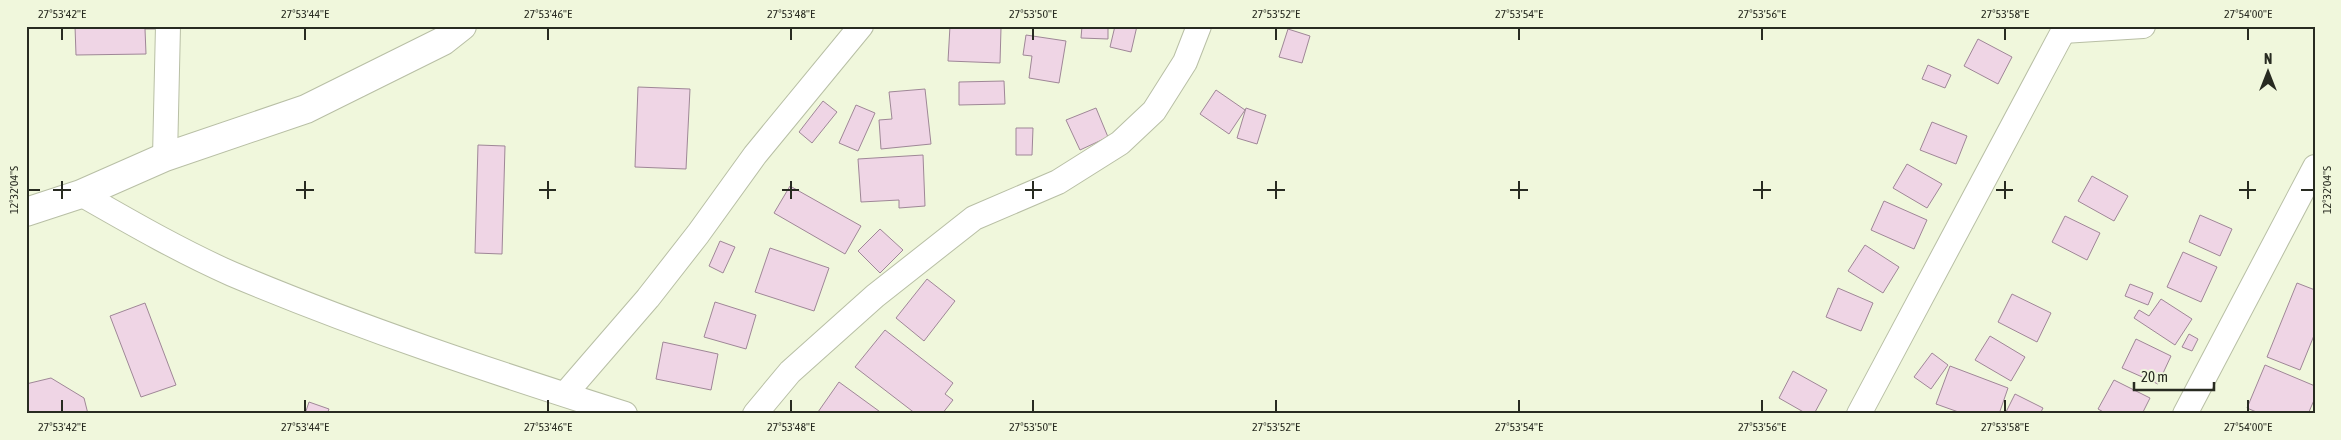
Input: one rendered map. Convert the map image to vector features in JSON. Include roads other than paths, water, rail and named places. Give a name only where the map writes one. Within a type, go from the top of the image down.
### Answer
[{"type":"street","points":[[165,157],[168,26]]},
{"type":"street","points":[[565,394],[648,298],[698,234],[755,155],[861,26]]},
{"type":"street","points":[[755,414],[790,372],[875,296],[974,218],[1058,182],[1120,143],[1154,111],[1185,62],[1200,26]]},
{"type":"street","points":[[1859,414],[2064,28],[2143,26]]},
{"type":"street","points":[[26,212],[81,194],[165,157],[306,109],[449,31]]},
{"type":"street","points":[[2185,414],[2313,176]]},
{"type":"street","points":[[81,194],[142,229],[231,273],[386,334],[626,414]]}]
